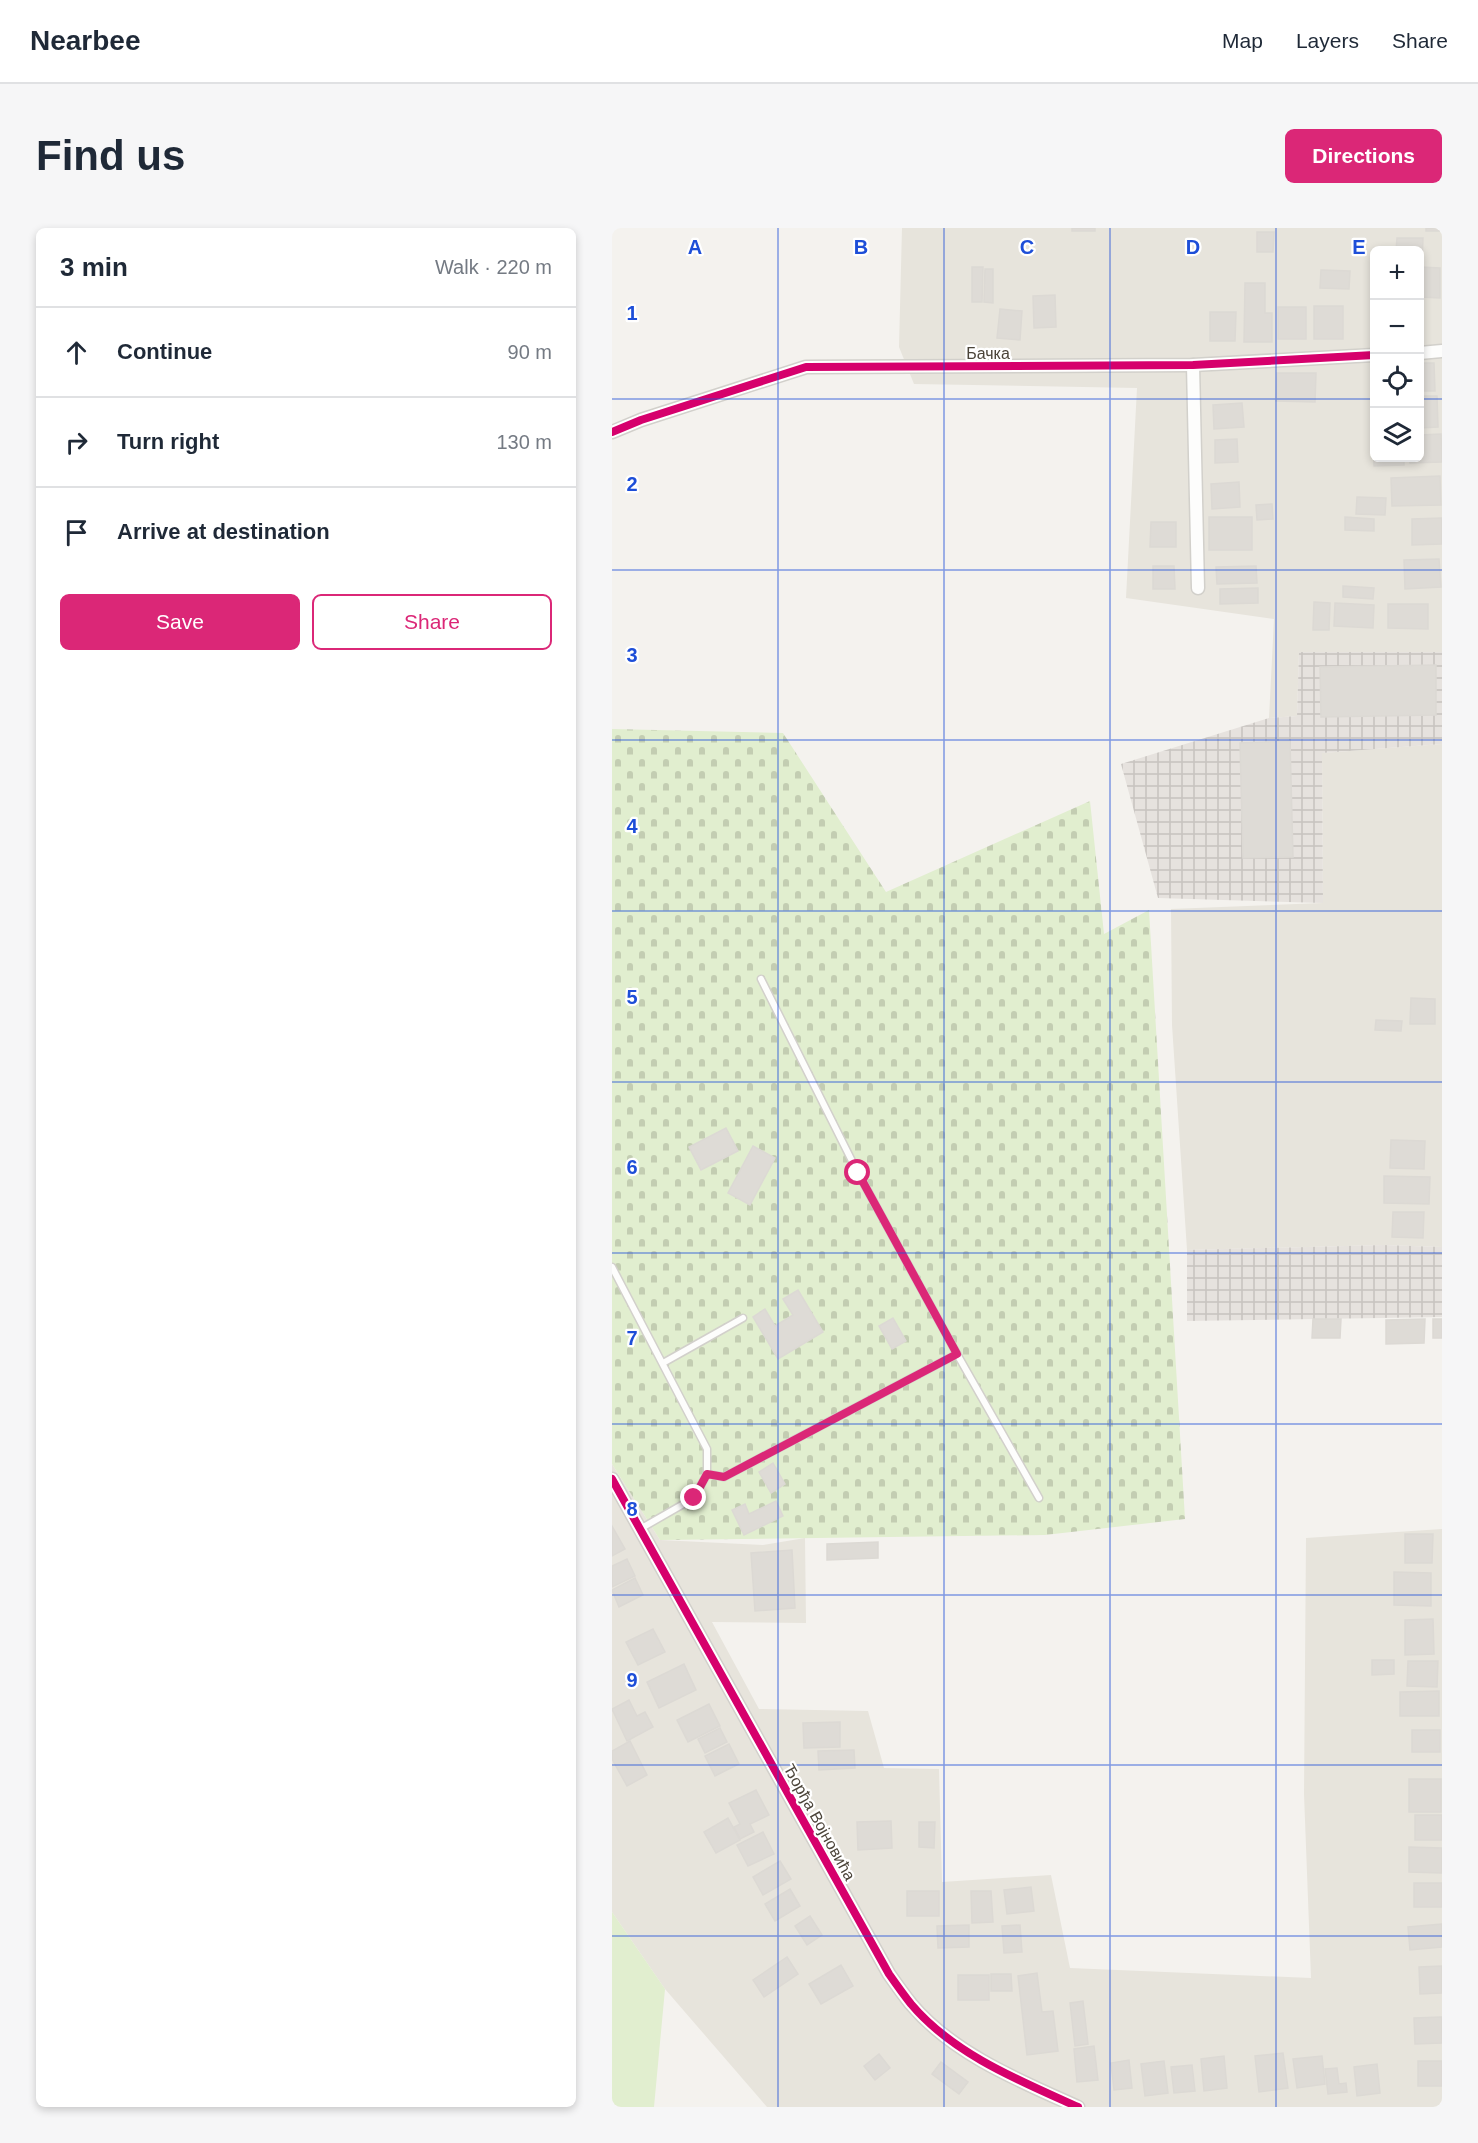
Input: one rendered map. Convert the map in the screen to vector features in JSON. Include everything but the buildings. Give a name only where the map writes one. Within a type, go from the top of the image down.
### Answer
[{"type":"street","points":[[1424,353],[1442,351]]},
{"type":"street","name":"Бачка","points":[[612,432],[641,420],[806,367],[1193,365],[1370,355]]},
{"type":"street","points":[[1193,365],[1198,588]]},
{"type":"street","name":"Ђорђа Војновића","points":[[612,1479],[889,1974],[912,2005],[944,2034],[976,2058],[1019,2081],[1078,2107]]},
{"type":"lane","points":[[761,979],[858,1173],[1039,1498]]},
{"type":"lane","points":[[612,1267],[707,1449],[707,1474],[694,1498],[640,1529]]},
{"type":"lane","points":[[663,1363],[743,1318]]},
{"type":"lane","points":[[707,1474],[724,1477],[957,1354]]},
{"type":"shaded area","points":[[902,228],[1442,228],[1442,652],[1299,652],[1297,716],[1269,718],[1274,619],[1126,598],[1137,388],[914,384],[899,347]]},
{"type":"shaded area","points":[[1299,652],[1442,652],[1442,744],[1322,753],[1323,903],[1158,898],[1121,764],[1269,718],[1297,716]]},
{"type":"shaded area","points":[[1442,744],[1442,1247],[1383,1245],[1187,1250],[1172,1025],[1171,909],[1323,903],[1322,753]]},
{"type":"shaded area","points":[[1383,1245],[1442,1247],[1442,1317],[1187,1321],[1187,1250]]},
{"type":"shaded area","points":[[612,1464],[660,1540],[763,1545],[805,1538],[806,1623],[712,1622],[759,1709],[868,1711],[884,1768],[939,1769],[942,1882],[1051,1875],[1070,1968],[1311,1978],[1304,1794],[1306,1538],[1442,1529],[1442,2107],[767,2107],[665,1989],[612,1912]]},
{"type":"green space","points":[[612,729],[783,733],[886,892],[1090,801],[1104,934],[1149,910],[1185,1519],[1045,1535],[660,1540],[612,1464]]},
{"type":"green space","points":[[612,1912],[665,1989],[654,2107],[612,2107]]},
{"type":"cycle path","points":[[612,432],[641,420],[806,367],[1193,365],[1370,355]]},
{"type":"cycle path","points":[[612,1479],[889,1974],[902,1993],[928,2022],[967,2052],[1011,2076],[1078,2107]]},
{"type":"route","points":[[694,1498],[707,1474],[724,1477],[957,1354],[858,1173]]}]
